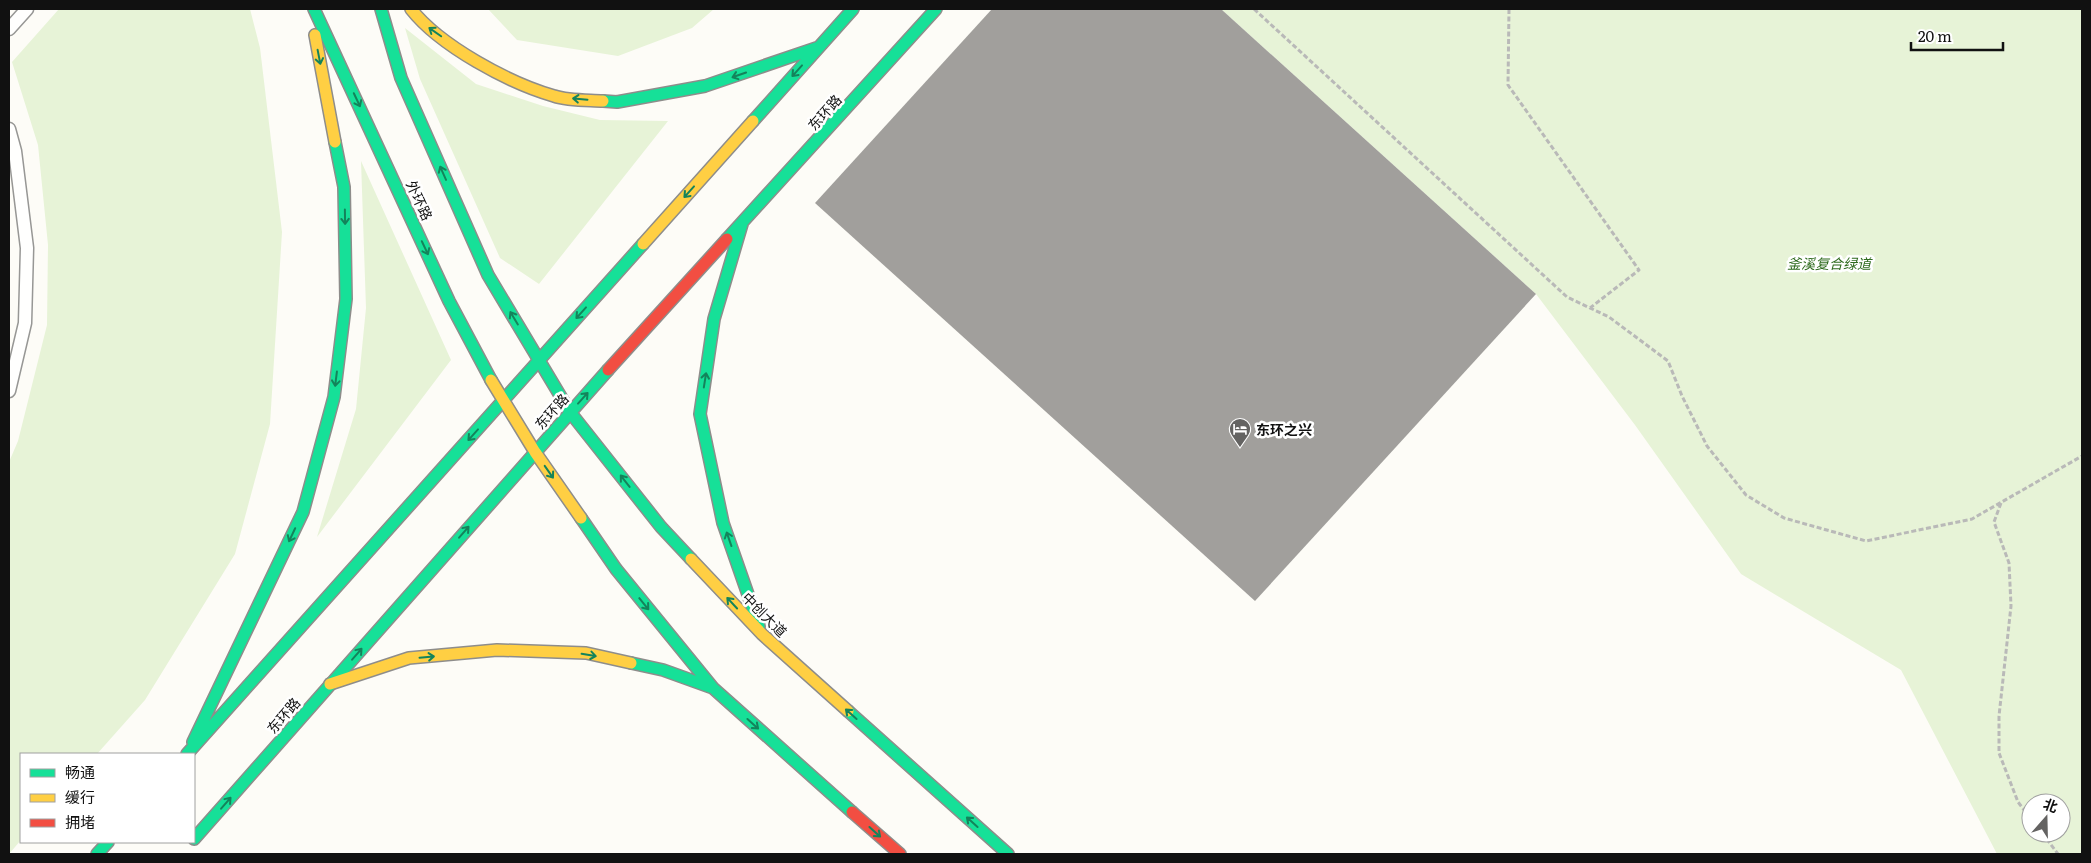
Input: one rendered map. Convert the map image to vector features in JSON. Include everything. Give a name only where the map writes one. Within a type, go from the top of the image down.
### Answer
[{"type":"main road","name":"外环路","points":[[312,9],[449,301],[503,402]]},
{"type":"main road","points":[[187,753],[252,622],[303,512],[334,397],[346,299],[344,187],[312,9]]},
{"type":"main road","points":[[381,9],[400,78],[488,275],[540,360]]},
{"type":"main road","points":[[411,9],[422,23],[488,69],[555,97],[617,102],[705,86],[819,48]]},
{"type":"main road","points":[[188,753],[853,9]]},
{"type":"main road","name":"东环路","points":[[195,837],[570,412],[936,9]]},
{"type":"main road","points":[[742,224],[714,319],[700,414],[723,523],[762,634]]},
{"type":"main road","name":"中创大道","points":[[540,360],[570,412],[661,527],[762,634],[1008,854]]},
{"type":"main road","points":[[503,402],[535,452],[616,568],[713,688],[900,854]]},
{"type":"main road","points":[[330,684],[409,658],[497,650],[586,654],[663,670],[713,688]]},
{"type":"main road","points":[[97,854],[107,843]]},
{"type":"lane","points":[[9,29],[27,9]]},
{"type":"lane","points":[[9,130],[15,151],[27,248],[25,323],[9,391]]},
{"type":"path","points":[[1254,9],[1567,297],[1609,317],[1668,361],[1682,396],[1707,446],[1746,495],[1784,518],[1866,541],[1972,518],[2082,456]]},
{"type":"path","points":[[1509,9],[1508,85],[1639,270],[1590,308]]},
{"type":"path","points":[[2001,502],[1994,522],[2009,563],[2011,606],[1999,716],[1999,753],[2021,806]]},
{"type":"path","points":[[2050,843],[2058,854]]},
{"type":"green space","points":[[59,9],[250,9],[260,48],[282,232],[270,424],[235,554],[145,700],[98,753],[20,753],[20,841],[9,854],[9,462],[18,441],[47,325],[48,245],[38,145],[12,62]]},
{"type":"green space","points":[[488,9],[714,9],[692,28],[618,56],[517,40]]},
{"type":"green space","name":"釜溪复合绿道","points":[[1221,9],[2082,9],[2082,854],[1997,854],[1901,670],[1741,574],[1635,425],[1536,294]]},
{"type":"green space","points":[[405,28],[476,84],[543,106],[600,120],[668,121],[539,284],[500,258],[420,79]]},
{"type":"green space","points":[[361,161],[451,360],[317,537],[356,409],[366,308]]},
{"type":"building","name":"东环之兴","points":[[992,9],[1221,9],[1536,294],[1255,601],[815,203]]},
{"type":"traffic: fast","points":[[314,9],[449,301],[491,380]]},
{"type":"traffic: fast","points":[[381,9],[401,78],[488,275],[570,412],[661,527],[691,559]]},
{"type":"traffic: fast","points":[[753,121],[853,9]]},
{"type":"traffic: fast","points":[[727,239],[936,9]]},
{"type":"traffic: fast","points":[[603,101],[617,102],[705,86],[819,47]]},
{"type":"traffic: fast","points":[[193,742],[303,512],[334,397],[346,299],[344,187],[335,142]]},
{"type":"traffic: fast","points":[[742,224],[714,319],[700,414],[723,523],[759,626]]},
{"type":"traffic: fast","points":[[188,753],[643,244]]},
{"type":"traffic: fast","points":[[195,838],[608,370]]},
{"type":"traffic: fast","points":[[581,518],[616,569],[713,688],[852,812]]},
{"type":"traffic: fast","points":[[631,663],[663,670],[713,688]]},
{"type":"traffic: fast","points":[[848,711],[1008,854]]},
{"type":"traffic: fast","points":[[97,854],[107,843]]},
{"type":"traffic: slow","points":[[411,9],[439,36],[476,62],[497,73],[560,98],[603,101]]},
{"type":"traffic: slow","points":[[315,35],[335,142]]},
{"type":"traffic: slow","points":[[643,244],[753,121]]},
{"type":"traffic: slow","points":[[491,380],[535,452],[581,518]]},
{"type":"traffic: slow","points":[[691,559],[762,634],[848,711]]},
{"type":"traffic: slow","points":[[330,684],[409,658],[497,650],[586,653],[631,663]]},
{"type":"traffic: jam","points":[[608,370],[727,239]]},
{"type":"traffic: jam","points":[[852,812],[900,854]]},
{"type":"place","name":"东环之兴","points":[[1240,448]]}]
